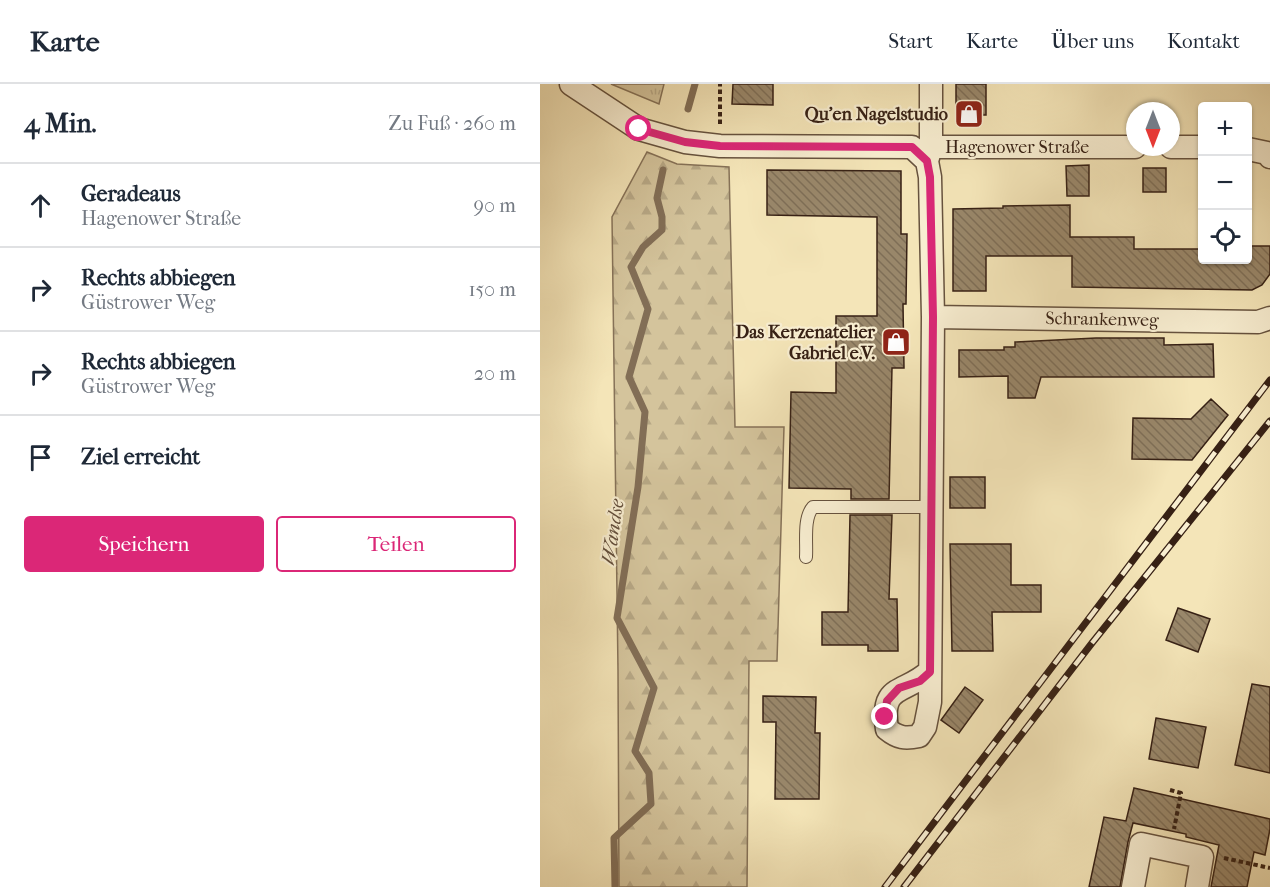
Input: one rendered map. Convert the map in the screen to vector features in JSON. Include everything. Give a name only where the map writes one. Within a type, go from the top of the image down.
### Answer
[{"type":"street","name":"Hagenower Straße","points":[[571,84],[639,129],[685,142],[720,146],[912,147],[929,154],[1126,147]]},
{"type":"street","points":[[930,672],[933,317],[929,154],[931,84]]},
{"type":"street","points":[[1180,147],[1198,147]]},
{"type":"street","points":[[1252,149],[1267,153],[1270,157]]},
{"type":"street","name":"Schrankenweg","points":[[933,317],[1258,322],[1270,318]]},
{"type":"street","points":[[1133,887],[1141,844],[1202,857],[1197,887]]},
{"type":"lane","points":[[806,557],[808,518],[809,511],[813,507],[931,507]]},
{"type":"path","points":[[720,84],[720,146]]},
{"type":"path","points":[[1170,790],[1181,793],[1170,850]]},
{"type":"path","points":[[1202,857],[1212,855],[1270,868]]},
{"type":"green space","points":[[611,84],[664,84],[659,104]]},
{"type":"green space","points":[[647,152],[677,164],[729,167],[735,427],[784,427],[777,661],[749,661],[747,887],[619,887],[612,217]]},
{"type":"building","points":[[733,84],[773,84],[773,105],[732,104]]},
{"type":"building","points":[[956,84],[986,84],[986,115],[956,115]]},
{"type":"building","points":[[1089,165],[1089,196],[1067,196],[1066,166]]},
{"type":"building","points":[[1143,168],[1166,168],[1166,192],[1143,192]]},
{"type":"building","points":[[767,170],[901,171],[901,234],[907,234],[906,304],[903,304],[904,368],[892,368],[889,499],[851,499],[851,489],[789,488],[791,392],[836,393],[836,316],[877,316],[877,217],[767,215]]},
{"type":"building","points":[[1070,205],[1070,237],[1134,237],[1134,249],[1198,249],[1198,264],[1252,264],[1252,246],[1270,246],[1270,274],[1262,285],[1252,290],[1072,287],[1072,256],[986,256],[986,291],[953,291],[953,209],[1003,208],[1003,206]]},
{"type":"building","points":[[1096,338],[1164,338],[1164,345],[1213,344],[1214,377],[1041,377],[1035,398],[1008,398],[1008,376],[959,377],[959,350],[1004,350],[1004,347],[1015,347],[1015,342]]},
{"type":"building","points":[[1211,399],[1228,415],[1192,460],[1132,459],[1133,418],[1191,419]]},
{"type":"building","points":[[950,477],[985,477],[985,508],[950,508]]},
{"type":"building","points":[[850,515],[892,515],[889,599],[897,599],[898,651],[868,651],[868,645],[822,645],[822,612],[848,612]]},
{"type":"building","points":[[950,544],[1011,544],[1011,585],[1041,585],[1041,612],[992,612],[993,651],[952,651]]},
{"type":"building","points":[[1178,608],[1210,619],[1198,652],[1166,640]]},
{"type":"building","points":[[1252,684],[1270,687],[1270,773],[1235,765]]},
{"type":"building","points":[[965,687],[983,700],[959,733],[941,720]]},
{"type":"building","points":[[763,696],[816,697],[815,733],[820,733],[819,799],[775,799],[776,722],[763,722]]},
{"type":"building","points":[[1156,718],[1206,727],[1198,768],[1149,759]]},
{"type":"building","points":[[1134,788],[1270,819],[1265,855],[1254,852],[1247,887],[1211,887],[1219,845],[1186,837],[1186,834],[1133,823],[1120,887],[1089,887],[1104,817],[1126,821]]},
{"type":"waterway","name":"Wandse","points":[[688,109],[695,84]]},
{"type":"waterway","name":"Wandse","points":[[615,887],[614,838],[651,804],[649,773],[635,751],[654,688],[617,618],[638,487],[645,412],[629,377],[648,309],[631,267],[643,247],[662,230],[662,217],[657,198],[663,170]]},
{"type":"railway","points":[[885,887],[1270,380]]},
{"type":"railway","points":[[904,887],[1092,643],[1270,421]]},
{"type":"place","name":"Qu’en Nagelstudio","points":[[969,114]]},
{"type":"place","name":"Das Kerzenatelier Gabriel e.V.","points":[[896,342]]},
{"type":"route","points":[[639,129],[685,142],[720,146],[912,147],[927,161],[930,177],[933,317],[930,672],[920,681],[899,688],[887,701],[885,717]]}]
